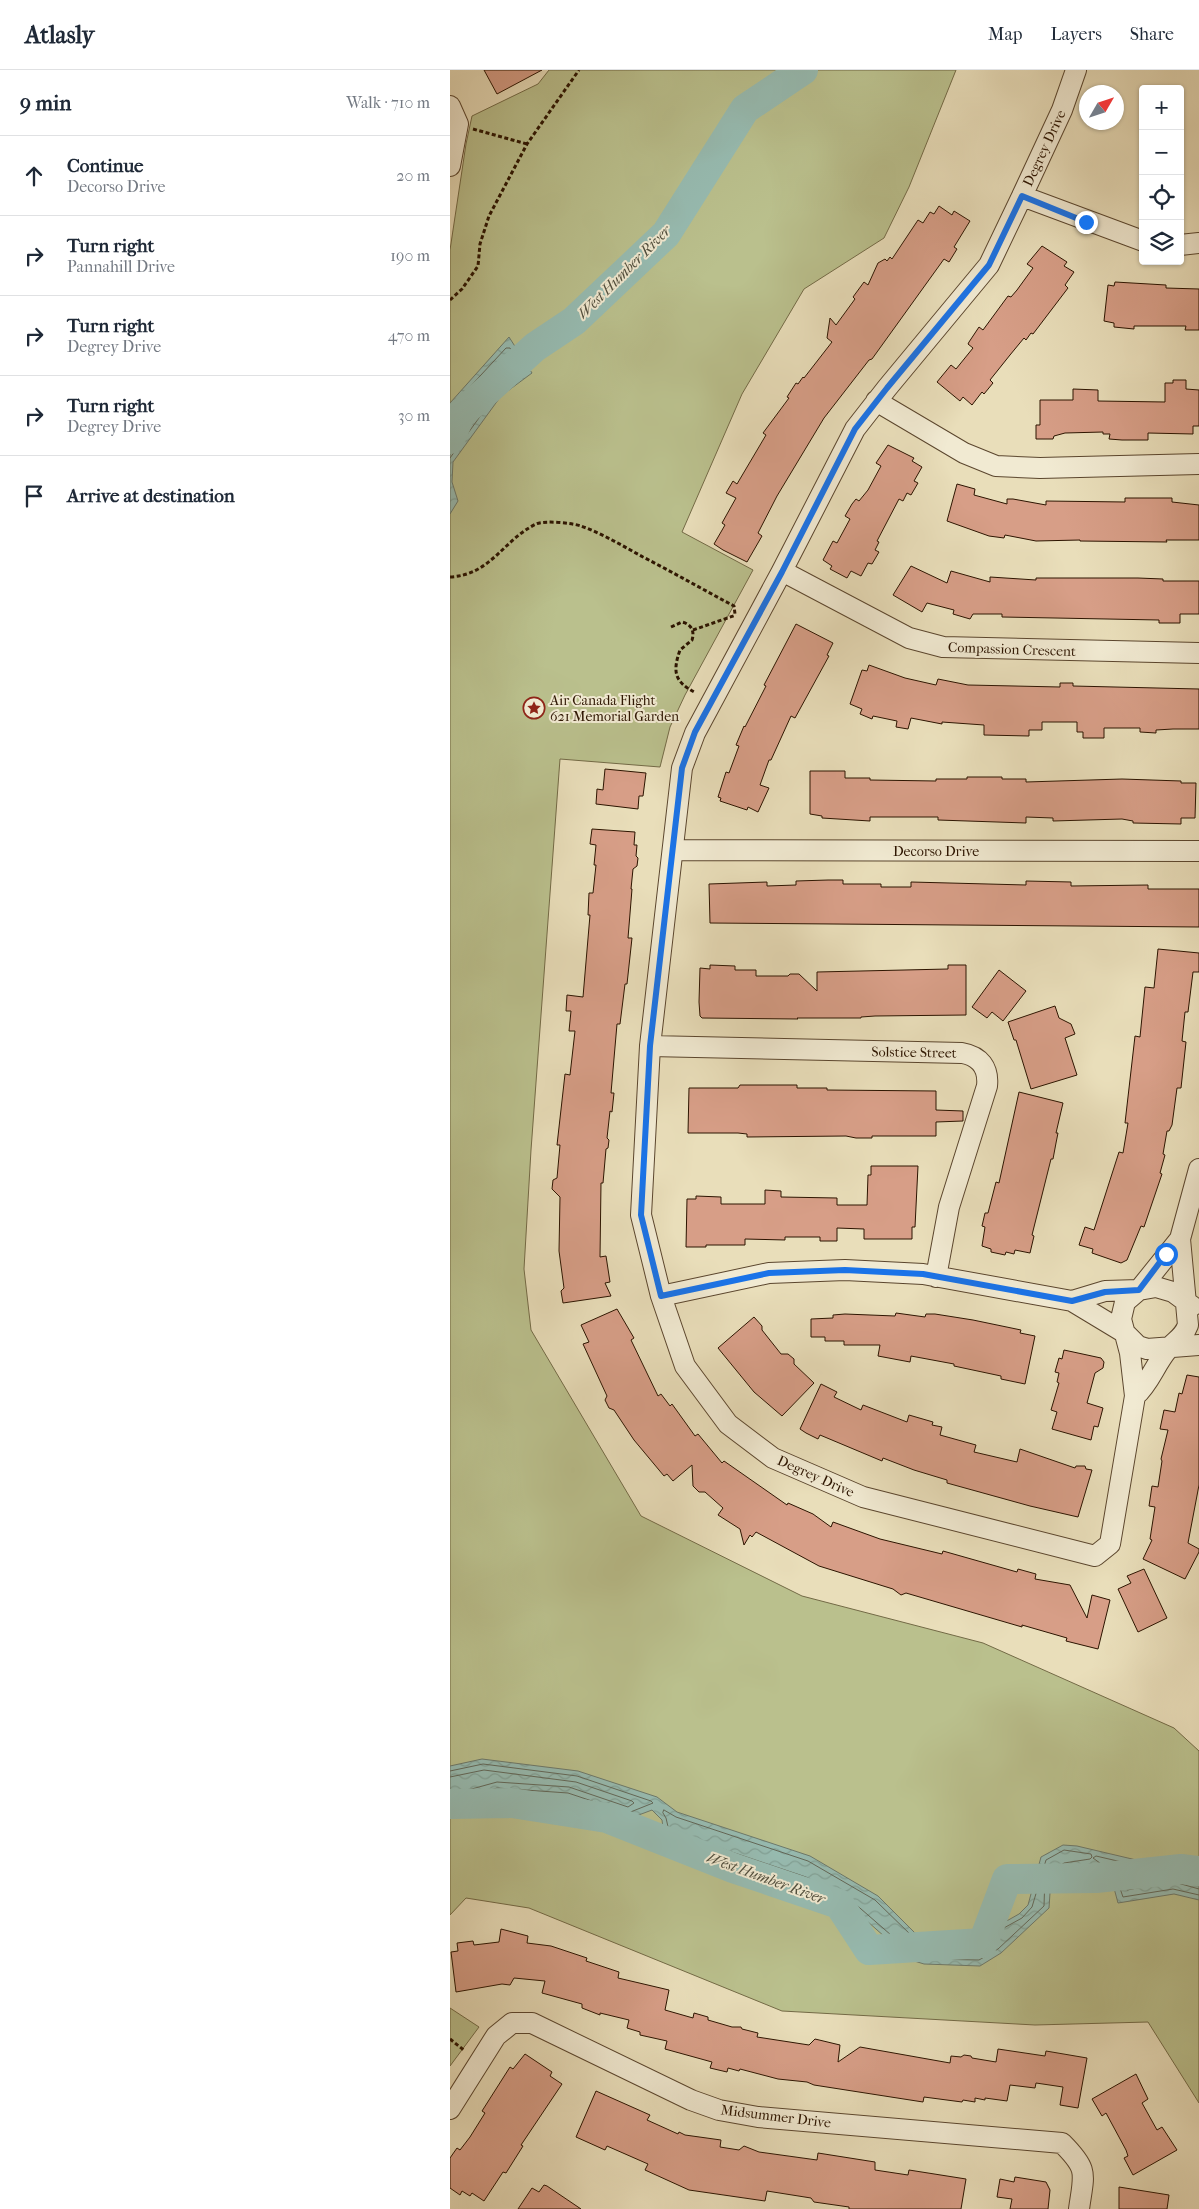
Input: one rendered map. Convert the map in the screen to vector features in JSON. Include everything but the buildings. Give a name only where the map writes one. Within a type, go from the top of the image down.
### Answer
[{"type":"street","name":"Degrey Drive","points":[[1076,70],[1062,110],[989,265],[855,429],[782,572],[695,732],[682,768],[650,1046],[641,1215],[661,1296],[685,1366],[728,1424],[773,1458],[863,1497],[1095,1556],[1110,1544],[1135,1396],[1130,1353],[1125,1333]]},
{"type":"street","points":[[450,166],[454,115]]},
{"type":"street","name":"Degrey Drive","points":[[1022,196],[1139,240]]},
{"type":"street","points":[[1184,245],[1199,244]]},
{"type":"street","points":[[876,401],[964,453],[996,466],[1040,468],[1199,464]]},
{"type":"street","name":"Compassion Crescent","points":[[782,572],[909,638],[943,647],[1199,653]]},
{"type":"street","name":"Decorso Drive","points":[[672,850],[1199,851]]},
{"type":"street","name":"Solstice Street","points":[[650,1046],[962,1053],[977,1058],[986,1070],[987,1086],[949,1207],[936,1276]]},
{"type":"street","points":[[1125,1333],[1121,1319],[1125,1302],[1139,1290],[1180,1239],[1199,1169]]},
{"type":"street","points":[[1168,1348],[1184,1335],[1192,1306],[1180,1239]]},
{"type":"street","points":[[661,1296],[769,1273],[845,1270],[936,1276],[1072,1301],[1125,1333],[1138,1346],[1148,1349],[1199,1345]]},
{"type":"street","points":[[1072,1301],[1105,1292],[1156,1287],[1165,1288],[1192,1306]]},
{"type":"street","name":"Degrey Drive","points":[[1135,1396],[1146,1384],[1168,1348]]},
{"type":"street","name":"Midsummer Drive","points":[[450,2109],[496,2036],[512,2023],[532,2023],[690,2100],[719,2110],[758,2116],[1062,2143],[1076,2158],[1084,2174],[1079,2209]]},
{"type":"path","points":[[450,300],[462,289],[478,266],[480,244],[489,216],[527,144],[579,70]]},
{"type":"path","points":[[454,115],[527,144]]},
{"type":"path","points":[[450,577],[463,576],[484,567],[519,534],[538,523],[567,523],[581,526],[613,541],[734,606],[735,614],[693,630]]},
{"type":"path","points":[[671,627],[682,622],[689,625],[693,630],[692,640],[680,650],[678,655],[678,679],[682,686],[712,702]]},
{"type":"green space","points":[[549,70],[956,70],[909,187],[884,238],[804,289],[742,394],[682,532],[753,570],[685,695],[670,727],[660,767],[560,759],[524,1269],[531,1330],[641,1516],[802,1596],[983,1643],[1174,1728],[1199,1751],[1199,2103],[1148,2022],[1035,2025],[782,2011],[529,1908],[466,1898],[450,1915],[450,250],[472,116],[538,84]]},
{"type":"green space","points":[[450,2008],[479,2027],[450,2066]]},
{"type":"water","points":[[509,337],[532,373],[501,396],[453,462],[452,482],[458,501],[450,514],[450,403]]},
{"type":"water","points":[[482,1759],[578,1771],[657,1797],[677,1812],[810,1856],[878,1896],[915,1933],[950,1944],[980,1936],[1019,1914],[1028,1905],[1041,1857],[1063,1845],[1077,1846],[1166,1867],[1199,1865],[1199,1900],[1174,1894],[1118,1903],[1111,1877],[1091,1864],[1065,1868],[1051,1878],[1049,1908],[1001,1953],[980,1966],[924,1964],[911,1960],[850,1906],[803,1882],[664,1835],[662,1820],[652,1810],[628,1819],[567,1798],[496,1793],[450,1807],[450,1766]]},
{"type":"waterway","name":"West Humber River","points":[[450,439],[460,415],[535,347],[574,321],[666,234],[745,109],[803,70]]},
{"type":"waterway","name":"West Humber River","points":[[450,1804],[512,1803],[607,1818],[733,1868],[839,1904],[869,1950],[983,1943],[1007,1879],[1096,1878],[1181,1869],[1199,1871]]},
{"type":"place","name":"Air Canada Flight 621 Memorial Garden","points":[[534,708]]},
{"type":"route","points":[[1086,222],[1022,196],[989,265],[855,429],[782,572],[695,732],[682,768],[650,1046],[641,1215],[661,1296],[769,1273],[845,1270],[923,1274],[1072,1301],[1105,1292],[1139,1290],[1166,1254]]}]
